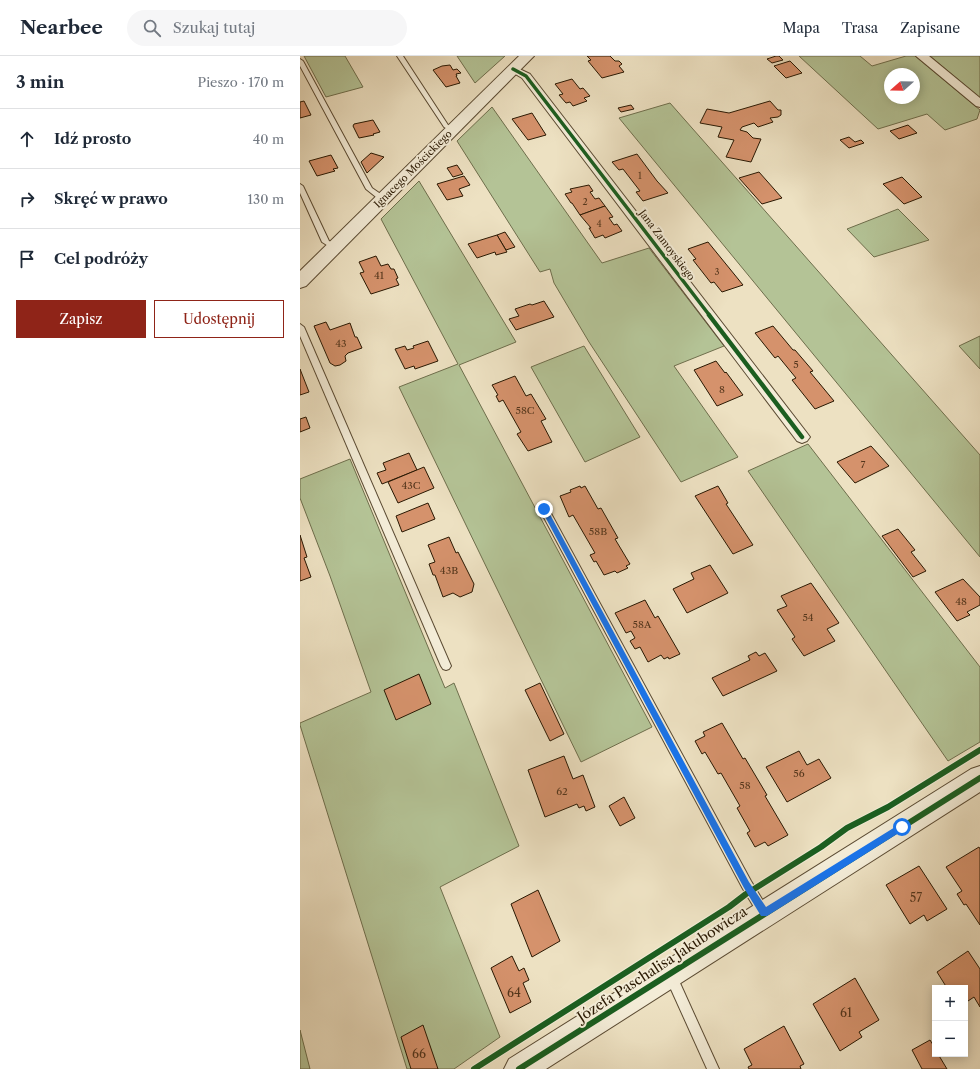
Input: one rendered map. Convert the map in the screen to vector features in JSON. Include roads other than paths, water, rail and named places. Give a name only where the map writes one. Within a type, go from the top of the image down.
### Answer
[{"type":"street","name":"Ignacego Mościckiego","points":[[300,282],[527,56]]},
{"type":"street","points":[[922,56],[980,104]]},
{"type":"street","name":"Jana Zamoyskiego","points":[[513,69],[526,76],[802,437]]},
{"type":"street","name":"Józefa Paschalisa Jakubowicza","points":[[519,1069],[980,778]]},
{"type":"lane","points":[[400,56],[446,126],[453,130]]},
{"type":"lane","points":[[300,62],[369,189],[383,199]]},
{"type":"lane","points":[[300,186],[326,242],[335,247]]},
{"type":"lane","points":[[300,327],[446,666]]},
{"type":"lane","points":[[544,509],[746,885],[764,913]]},
{"type":"lane","points":[[670,973],[713,1069]]}]
